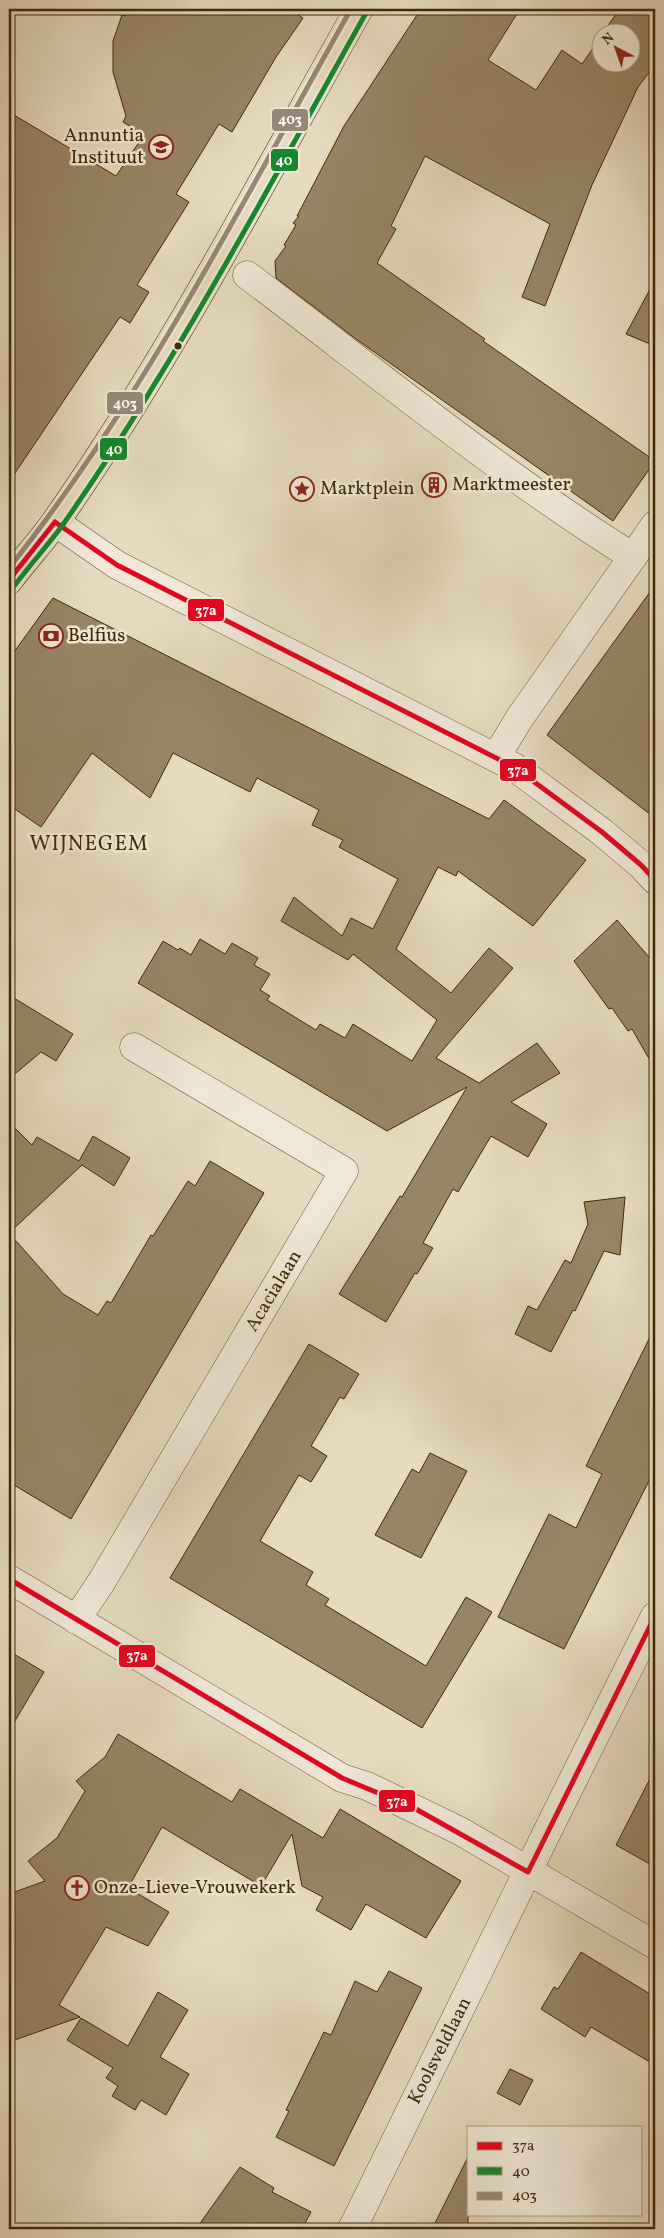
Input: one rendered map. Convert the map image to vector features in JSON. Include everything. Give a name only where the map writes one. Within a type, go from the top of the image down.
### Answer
[{"type":"main road","points":[[9,580],[55,522],[165,352],[218,262],[359,9]]},
{"type":"street","points":[[247,275],[516,478],[581,525],[633,557]]},
{"type":"street","points":[[55,522],[117,565],[496,757],[530,778],[602,832],[655,880]]},
{"type":"street","points":[[496,757],[519,718],[655,525]]},
{"type":"street","name":"Acacialaan","points":[[76,1620],[102,1581],[344,1172],[134,1047]]},
{"type":"street","points":[[9,1579],[342,1778],[367,1786],[460,1831],[655,1945]]},
{"type":"street","name":"Koolsveldlaan","points":[[352,2229],[577,1770],[655,1616]]},
{"type":"building","points":[[128,9],[289,9],[303,18],[276,57],[232,132],[219,124],[176,194],[189,202],[137,285],[149,292],[130,323],[120,317],[9,482],[9,112],[116,176],[144,135],[123,122],[126,116],[113,72],[113,41],[122,15],[125,16]]},
{"type":"building","points":[[421,9],[520,9],[488,60],[536,90],[562,50],[582,64],[592,50],[592,72],[642,72],[642,22],[610,22],[620,9],[655,9],[655,65],[638,87],[592,185],[545,306],[522,297],[550,224],[425,156],[391,226],[396,229],[377,263],[485,339],[483,341],[655,461],[613,521],[356,339],[276,278],[275,261],[286,246],[284,245],[296,225],[293,223],[299,216],[297,216],[344,126]]},
{"type":"building","points":[[655,280],[655,346],[626,334]]},
{"type":"building","points":[[655,585],[655,818],[547,735]]},
{"type":"building","points":[[53,598],[489,819],[504,800],[586,860],[533,926],[458,871],[456,876],[438,867],[396,949],[451,993],[489,948],[513,968],[436,1058],[479,1083],[537,1043],[560,1073],[511,1102],[547,1124],[528,1157],[491,1136],[458,1192],[453,1189],[423,1243],[433,1248],[417,1274],[415,1273],[386,1322],[339,1294],[400,1196],[402,1197],[467,1087],[387,1131],[138,983],[163,941],[191,955],[200,939],[225,954],[232,943],[258,958],[254,965],[270,974],[260,990],[270,996],[267,1000],[316,1030],[320,1024],[345,1038],[353,1024],[412,1061],[437,1020],[353,954],[348,960],[281,921],[294,897],[342,936],[351,918],[373,929],[398,879],[339,847],[343,840],[312,825],[319,810],[257,778],[250,792],[173,753],[150,798],[92,753],[41,827],[9,805],[9,659]]},
{"type":"building","points":[[617,920],[655,964],[655,1069],[632,1029],[628,1031],[612,1008],[609,1009],[574,961]]},
{"type":"building","points":[[9,995],[73,1034],[56,1061],[41,1052],[9,1079]]},
{"type":"building","points":[[9,1122],[32,1145],[37,1137],[79,1161],[93,1136],[130,1158],[114,1186],[82,1165],[9,1233]]},
{"type":"building","points":[[210,1161],[264,1193],[71,1519],[9,1482],[9,1233],[63,1294],[98,1315],[107,1301],[111,1303],[151,1235],[153,1236],[188,1181],[195,1186]]},
{"type":"building","points":[[625,1197],[620,1255],[604,1251],[575,1311],[573,1310],[551,1352],[515,1334],[528,1306],[537,1310],[565,1260],[571,1263],[588,1224],[584,1202]]},
{"type":"building","points":[[655,1327],[655,1469],[564,1649],[498,1617],[549,1514],[576,1528],[602,1474],[586,1466]]},
{"type":"building","points":[[309,1344],[359,1374],[344,1399],[340,1397],[311,1446],[327,1456],[311,1482],[299,1475],[260,1541],[313,1572],[306,1585],[329,1599],[325,1605],[426,1666],[466,1597],[492,1612],[422,1728],[170,1578]]},
{"type":"building","points":[[430,1453],[467,1471],[421,1558],[375,1535],[412,1469],[419,1473]]},
{"type":"building","points":[[9,1651],[44,1672],[9,1731]]},
{"type":"building","points":[[118,1734],[232,1802],[240,1789],[323,1838],[340,1809],[461,1881],[426,1938],[366,1904],[351,1930],[316,1910],[323,1897],[302,1886],[292,1834],[261,1886],[162,1827],[128,1888],[169,1912],[148,1946],[106,1927],[59,2005],[80,2017],[9,2042],[9,1894],[45,1881],[28,1861],[57,1838],[85,1791],[76,1781],[105,1757]]},
{"type":"building","points":[[655,1769],[655,1867],[616,1845]]},
{"type":"building","points":[[581,1952],[655,1997],[655,2065],[591,2027],[585,2037],[541,2009],[554,1987],[558,1989]]},
{"type":"building","points":[[389,1971],[422,1988],[334,2166],[276,2137],[289,2111],[286,2110],[324,2032],[331,2035],[355,1981],[377,1992]]},
{"type":"building","points":[[158,1992],[188,2010],[160,2057],[189,2074],[166,2115],[141,2100],[135,2110],[112,2096],[118,2086],[106,2078],[113,2068],[67,2040],[81,2018],[128,2046]]},
{"type":"building","points":[[510,2069],[533,2080],[520,2105],[497,2093]]},
{"type":"building","points":[[467,2159],[468,2229],[432,2229]]},
{"type":"building","points":[[240,2167],[274,2188],[272,2192],[311,2212],[302,2229],[196,2229]]},
{"type":"transit line","name":"403","points":[[9,568],[58,503],[149,366],[232,224],[351,9]]},
{"type":"transit line","name":"40","points":[[15,585],[62,526],[104,464],[183,338],[366,13]]},
{"type":"transit line","name":"37a","points":[[55,522],[117,565],[514,767],[602,832],[641,865],[655,880]]},
{"type":"transit line","name":"37a","points":[[9,580],[55,522]]},
{"type":"transit line","name":"37a","points":[[9,1579],[342,1778],[414,1808],[528,1872]]},
{"type":"transit line","name":"37a","points":[[528,1872],[655,1616]]},
{"type":"place","name":"Annuntia Instituut","points":[[161,147]]},
{"type":"place","name":"Marktmeester","points":[[434,485]]},
{"type":"place","name":"Marktplein","points":[[302,489]]},
{"type":"place","name":"Belfius","points":[[51,636]]},
{"type":"place","name":"Onze-Lieve-Vrouwekerk","points":[[77,1888]]},
{"type":"district","name":"WIJNEGEM","points":[[89,844]]}]
